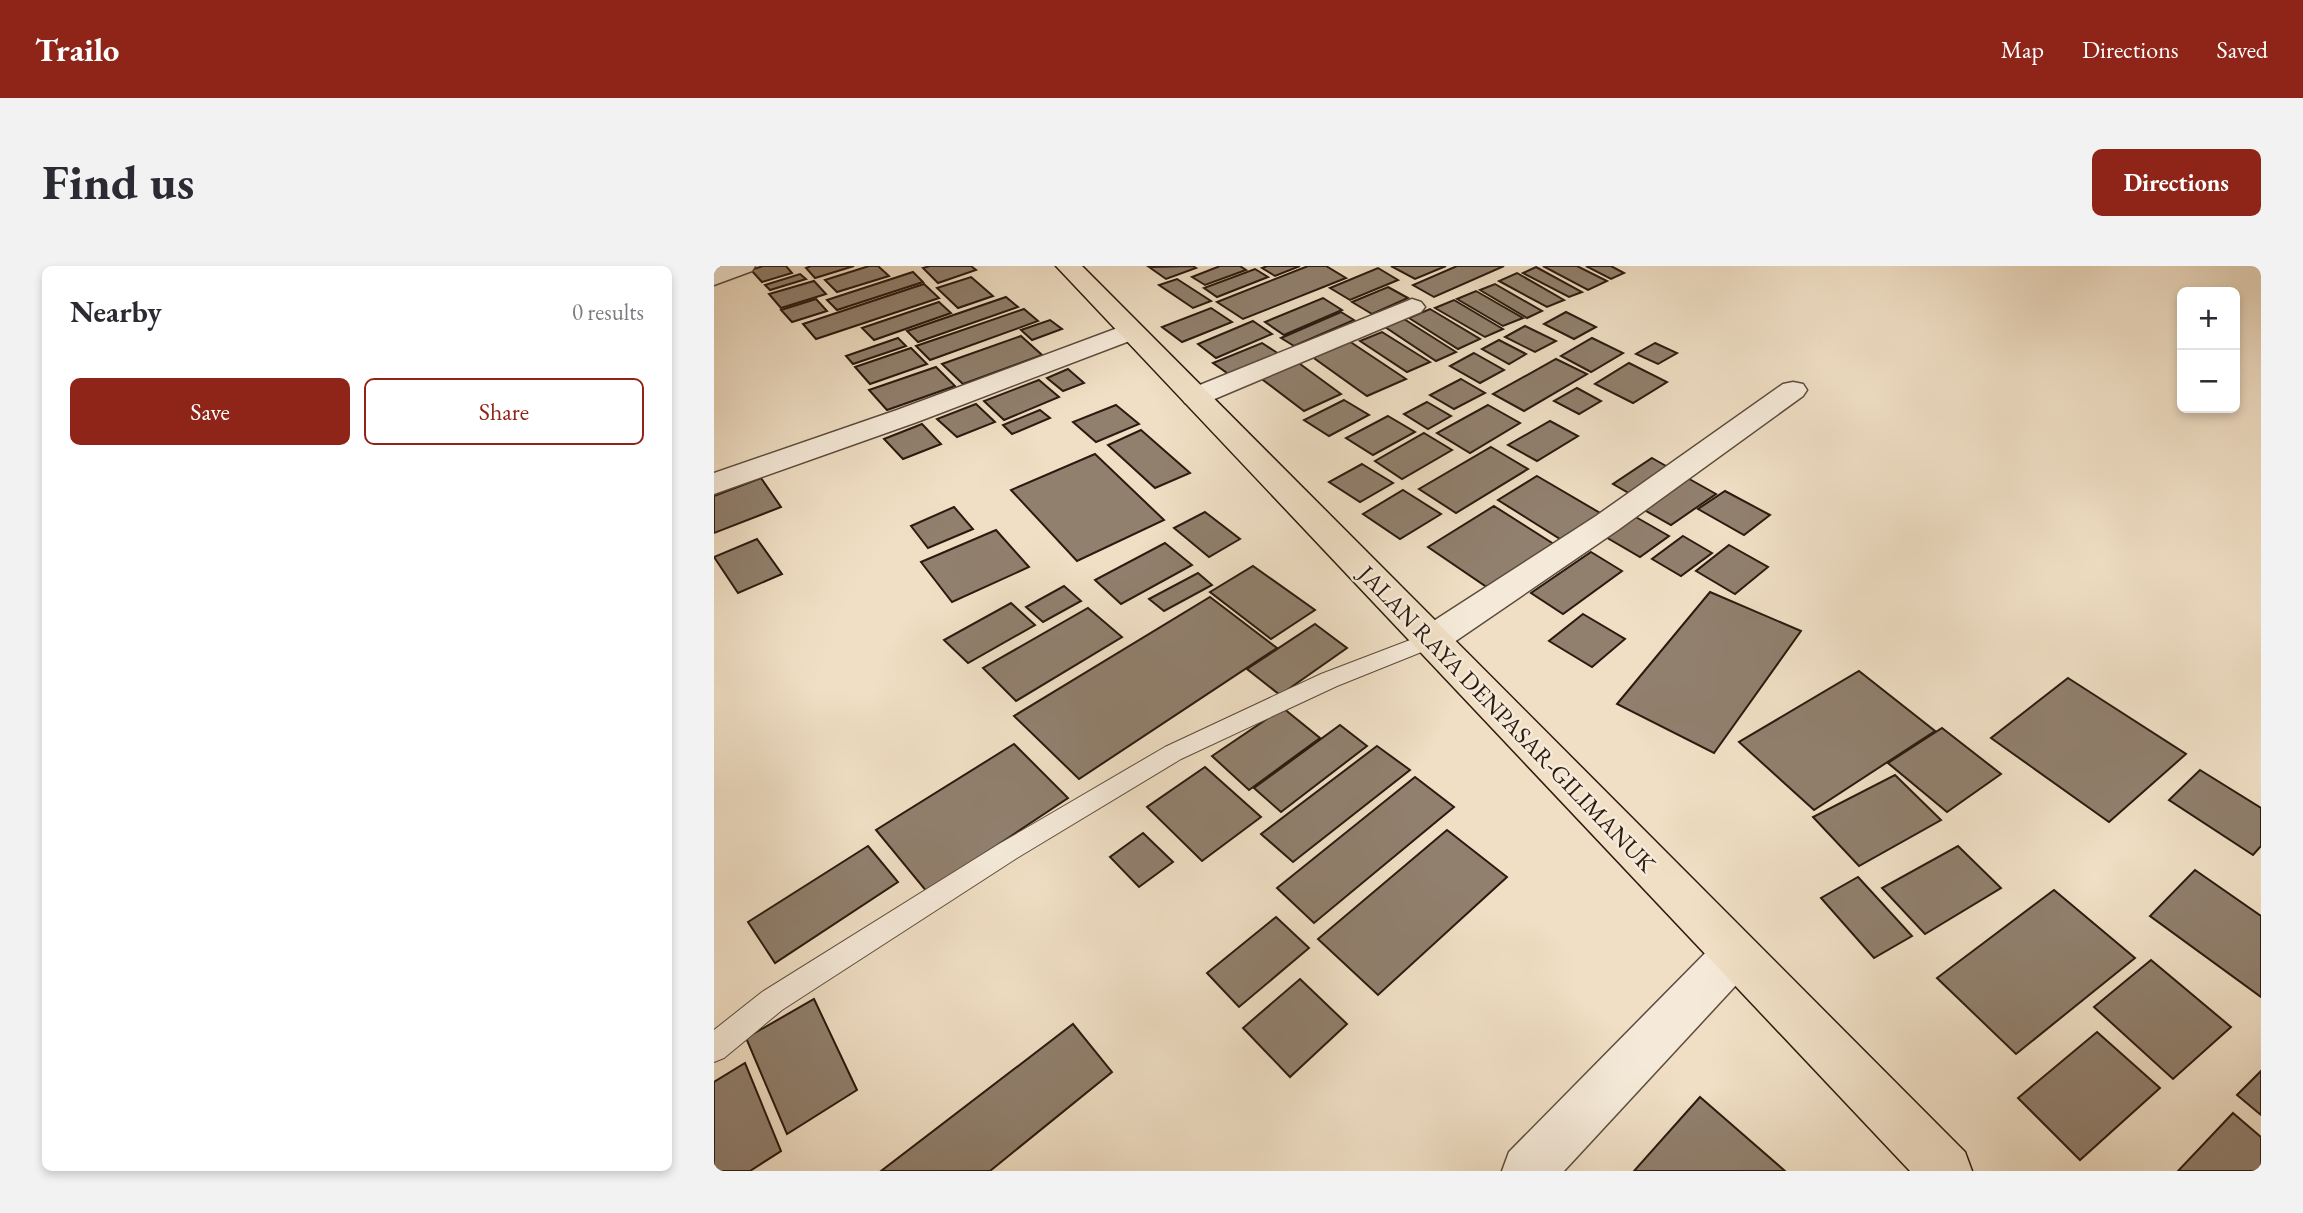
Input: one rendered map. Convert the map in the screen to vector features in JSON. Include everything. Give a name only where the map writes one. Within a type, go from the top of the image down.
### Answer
[{"type":"highway","name":"JALAN RAYA DENPASAR-GILIMANUK","points":[[1077,268],[1131,331],[1946,1171]]},
{"type":"street","points":[[714,278],[743,266]]},
{"type":"street","points":[[1195,397],[1412,307]]},
{"type":"street","points":[[714,484],[907,416],[1131,331]]},
{"type":"street","points":[[1431,640],[1607,523],[1793,390]]},
{"type":"street","points":[[1528,1171],[1735,954]]},
{"type":"lane","points":[[714,1048],[772,1001],[1008,851],[1172,753],[1329,680],[1431,640]]},
{"type":"building","points":[[763,266],[786,266],[792,273],[762,282],[751,270]]},
{"type":"building","points":[[854,266],[815,278],[806,268]]},
{"type":"building","points":[[869,266],[878,266],[889,276],[837,292],[825,280]]},
{"type":"building","points":[[971,266],[976,270],[938,283],[923,268]]},
{"type":"building","points":[[1220,266],[1240,266],[1246,270],[1205,285],[1192,277]]},
{"type":"building","points":[[1300,266],[1275,276],[1262,268]]},
{"type":"building","points":[[1308,266],[1326,266],[1346,278],[1243,319],[1217,302]]},
{"type":"building","points":[[1391,266],[1446,266],[1415,279]]},
{"type":"building","points":[[1457,266],[1504,266],[1434,297],[1413,285]]},
{"type":"building","points":[[1543,266],[1577,266],[1607,281],[1588,290]]},
{"type":"building","points":[[1586,266],[1611,266],[1624,273],[1611,279]]},
{"type":"building","points":[[1149,267],[1196,268],[1166,279]]},
{"type":"building","points":[[1536,267],[1582,292],[1569,297],[1523,273]]},
{"type":"building","points":[[1378,268],[1398,280],[1350,300],[1330,288]]},
{"type":"building","points":[[1255,269],[1268,277],[1217,297],[1204,288]]},
{"type":"building","points":[[913,272],[923,282],[837,310],[827,300]]},
{"type":"building","points":[[1517,273],[1564,300],[1547,307],[1499,281]]},
{"type":"building","points":[[800,274],[806,279],[770,290],[765,285]]},
{"type":"building","points":[[971,277],[993,296],[958,308],[937,288]]},
{"type":"building","points":[[1177,279],[1211,301],[1193,308],[1159,285]]},
{"type":"building","points":[[814,281],[826,294],[781,308],[769,294]]},
{"type":"building","points":[[924,284],[939,298],[816,339],[803,324]]},
{"type":"building","points":[[1495,284],[1542,311],[1527,318],[1480,290]]},
{"type":"building","points":[[1388,287],[1408,298],[1372,314],[1352,302]]},
{"type":"building","points":[[1476,291],[1523,318],[1503,326],[1457,299]]},
{"type":"building","points":[[1006,297],[1018,307],[918,342],[907,331]]},
{"type":"building","points":[[1323,298],[1342,310],[1284,335],[1265,322]]},
{"type":"building","points":[[816,299],[827,311],[792,322],[781,310]]},
{"type":"building","points":[[1454,300],[1503,329],[1485,337],[1435,308]]},
{"type":"building","points":[[939,302],[951,313],[874,340],[862,328]]},
{"type":"building","points":[[1211,308],[1232,322],[1182,342],[1162,327]]},
{"type":"building","points":[[1024,309],[1038,321],[930,360],[916,346]]},
{"type":"building","points":[[1430,309],[1480,339],[1458,349],[1409,318]]},
{"type":"building","points":[[1341,312],[1354,320],[1294,346],[1281,338]]},
{"type":"building","points":[[1566,312],[1596,327],[1574,339],[1544,324]]},
{"type":"building","points":[[1404,319],[1456,352],[1436,361],[1385,327]]},
{"type":"building","points":[[1050,320],[1062,329],[1032,340],[1021,330]]},
{"type":"building","points":[[1253,321],[1272,334],[1216,358],[1198,344]]},
{"type":"building","points":[[1525,326],[1556,341],[1535,352],[1505,337]]},
{"type":"building","points":[[1382,332],[1430,362],[1407,372],[1360,341]]},
{"type":"building","points":[[1021,336],[1042,355],[963,384],[942,364]]},
{"type":"building","points":[[898,338],[906,346],[853,364],[846,356]]},
{"type":"building","points":[[1592,338],[1623,353],[1591,372],[1561,356]]},
{"type":"building","points":[[1499,340],[1526,354],[1509,364],[1482,349]]},
{"type":"building","points":[[1349,341],[1406,379],[1367,396],[1311,356]]},
{"type":"building","points":[[1262,343],[1279,354],[1230,375],[1213,363]]},
{"type":"building","points":[[1655,343],[1677,353],[1658,364],[1636,354]]},
{"type":"building","points":[[911,348],[927,364],[870,384],[855,367]]},
{"type":"building","points":[[1474,353],[1504,370],[1480,383],[1450,366]]},
{"type":"building","points":[[1556,359],[1587,374],[1524,411],[1493,394]]},
{"type":"building","points":[[1296,361],[1341,394],[1304,411],[1259,377]]},
{"type":"building","points":[[1629,363],[1667,382],[1633,403],[1595,384]]},
{"type":"building","points":[[936,367],[955,386],[887,410],[869,390]]},
{"type":"building","points":[[1068,369],[1084,383],[1063,391],[1047,378]]},
{"type":"building","points":[[1461,379],[1485,393],[1454,409],[1430,395]]},
{"type":"building","points":[[1039,380],[1059,397],[1004,420],[984,401]]},
{"type":"building","points":[[1577,388],[1601,401],[1579,414],[1554,401]]},
{"type":"building","points":[[1344,400],[1369,415],[1329,436],[1304,420]]},
{"type":"building","points":[[1427,402],[1451,416],[1428,429],[1404,414]]},
{"type":"building","points":[[976,404],[995,422],[957,437],[937,419]]},
{"type":"building","points":[[1116,405],[1139,424],[1096,442],[1073,422]]},
{"type":"building","points":[[1488,405],[1520,423],[1470,453],[1437,433]]},
{"type":"building","points":[[1040,410],[1050,418],[1012,434],[1003,425]]},
{"type":"building","points":[[1388,416],[1415,432],[1373,455],[1346,438]]},
{"type":"building","points":[[1550,421],[1578,436],[1537,461],[1508,445]]},
{"type":"building","points":[[922,424],[941,444],[903,459],[884,439]]},
{"type":"building","points":[[1141,430],[1190,473],[1155,488],[1108,445]]},
{"type":"building","points":[[1424,433],[1452,450],[1402,479],[1375,461]]},
{"type":"building","points":[[1491,447],[1528,469],[1456,513],[1419,489]]},
{"type":"building","points":[[1095,454],[1164,520],[1077,561],[1011,490]]},
{"type":"building","points":[[1652,458],[1673,470],[1634,496],[1613,484]]},
{"type":"building","points":[[1362,464],[1393,483],[1360,502],[1329,482]]},
{"type":"building","points":[[1537,476],[1607,517],[1568,544],[1498,500]]},
{"type":"building","points":[[1684,476],[1716,494],[1671,525],[1639,507]]},
{"type":"building","points":[[761,478],[781,507],[714,533],[714,496]]},
{"type":"building","points":[[1403,490],[1441,514],[1400,539],[1363,514]]},
{"type":"building","points":[[1725,491],[1770,515],[1744,535],[1698,509]]},
{"type":"building","points":[[1494,506],[1560,548],[1494,592],[1428,547]]},
{"type":"building","points":[[954,507],[973,529],[928,548],[911,526]]},
{"type":"building","points":[[1205,512],[1240,539],[1209,557],[1174,528]]},
{"type":"building","points":[[1634,516],[1669,536],[1640,557],[1604,536]]},
{"type":"building","points":[[996,530],[1029,567],[952,602],[921,562]]},
{"type":"building","points":[[1683,536],[1712,553],[1681,576],[1652,559]]},
{"type":"building","points":[[757,539],[782,574],[738,593],[714,557]]},
{"type":"building","points":[[1165,543],[1192,565],[1121,604],[1095,580]]},
{"type":"building","points":[[1729,545],[1768,567],[1735,594],[1696,571]]},
{"type":"building","points":[[1591,552],[1622,571],[1563,614],[1531,593]]},
{"type":"building","points":[[1253,566],[1315,610],[1271,639],[1210,592]]},
{"type":"building","points":[[1198,573],[1212,585],[1164,611],[1149,599]]},
{"type":"building","points":[[1064,586],[1081,601],[1043,622],[1026,607]]},
{"type":"building","points":[[1710,592],[1801,631],[1714,753],[1617,704]]},
{"type":"building","points":[[1210,597],[1277,648],[1079,779],[1014,716]]},
{"type":"building","points":[[1011,603],[1035,625],[968,663],[944,640]]},
{"type":"building","points":[[1088,608],[1122,637],[1016,701],[983,668]]},
{"type":"building","points":[[1583,614],[1625,639],[1592,667],[1549,641]]},
{"type":"building","points":[[1315,624],[1347,648],[1280,695],[1247,669]]},
{"type":"building","points":[[1859,671],[1935,731],[1814,810],[1739,742]]},
{"type":"building","points":[[2068,678],[2186,754],[2109,822],[1991,738]]},
{"type":"building","points":[[1283,708],[1320,738],[1249,790],[1212,756]]},
{"type":"building","points":[[1340,725],[1367,746],[1281,812],[1254,788]]},
{"type":"building","points":[[1942,728],[2001,774],[1947,812],[1888,763]]},
{"type":"building","points":[[1014,744],[1068,798],[927,892],[876,830]]},
{"type":"building","points":[[1377,746],[1410,770],[1293,862],[1261,834]]},
{"type":"building","points":[[1205,767],[1261,817],[1202,861],[1147,807]]},
{"type":"building","points":[[2200,770],[2261,808],[2261,846],[2253,855],[2169,800]]},
{"type":"building","points":[[1895,775],[1941,820],[1859,866],[1813,817]]},
{"type":"building","points":[[1415,777],[1454,807],[1314,923],[1277,888]]},
{"type":"building","points":[[1447,830],[1507,877],[1378,995],[1318,939]]},
{"type":"building","points":[[1143,833],[1173,862],[1139,887],[1110,857]]},
{"type":"building","points":[[868,846],[898,882],[775,963],[748,922]]},
{"type":"building","points":[[1958,846],[2001,888],[1925,934],[1882,888]]},
{"type":"building","points":[[2195,870],[2261,916],[2261,997],[2150,916]]},
{"type":"building","points":[[1858,877],[1912,936],[1874,958],[1821,898]]},
{"type":"building","points":[[2054,890],[2135,958],[2016,1054],[1937,978]]},
{"type":"building","points":[[1276,917],[1309,948],[1239,1007],[1207,973]]},
{"type":"building","points":[[2151,960],[2231,1027],[2173,1079],[2094,1007]]},
{"type":"building","points":[[1300,979],[1347,1024],[1290,1077],[1243,1028]]},
{"type":"building","points":[[814,999],[857,1090],[787,1134],[746,1038]]},
{"type":"building","points":[[1073,1024],[1112,1072],[990,1171],[881,1171]]},
{"type":"building","points":[[2097,1032],[2160,1088],[2080,1160],[2018,1098]]},
{"type":"building","points":[[745,1063],[781,1151],[750,1171],[714,1171],[714,1082]]},
{"type":"building","points":[[2261,1071],[2261,1115],[2237,1095]]},
{"type":"building","points":[[1700,1097],[1785,1171],[1634,1171]]},
{"type":"building","points":[[2233,1113],[2261,1137],[2261,1171],[2178,1171]]}]
